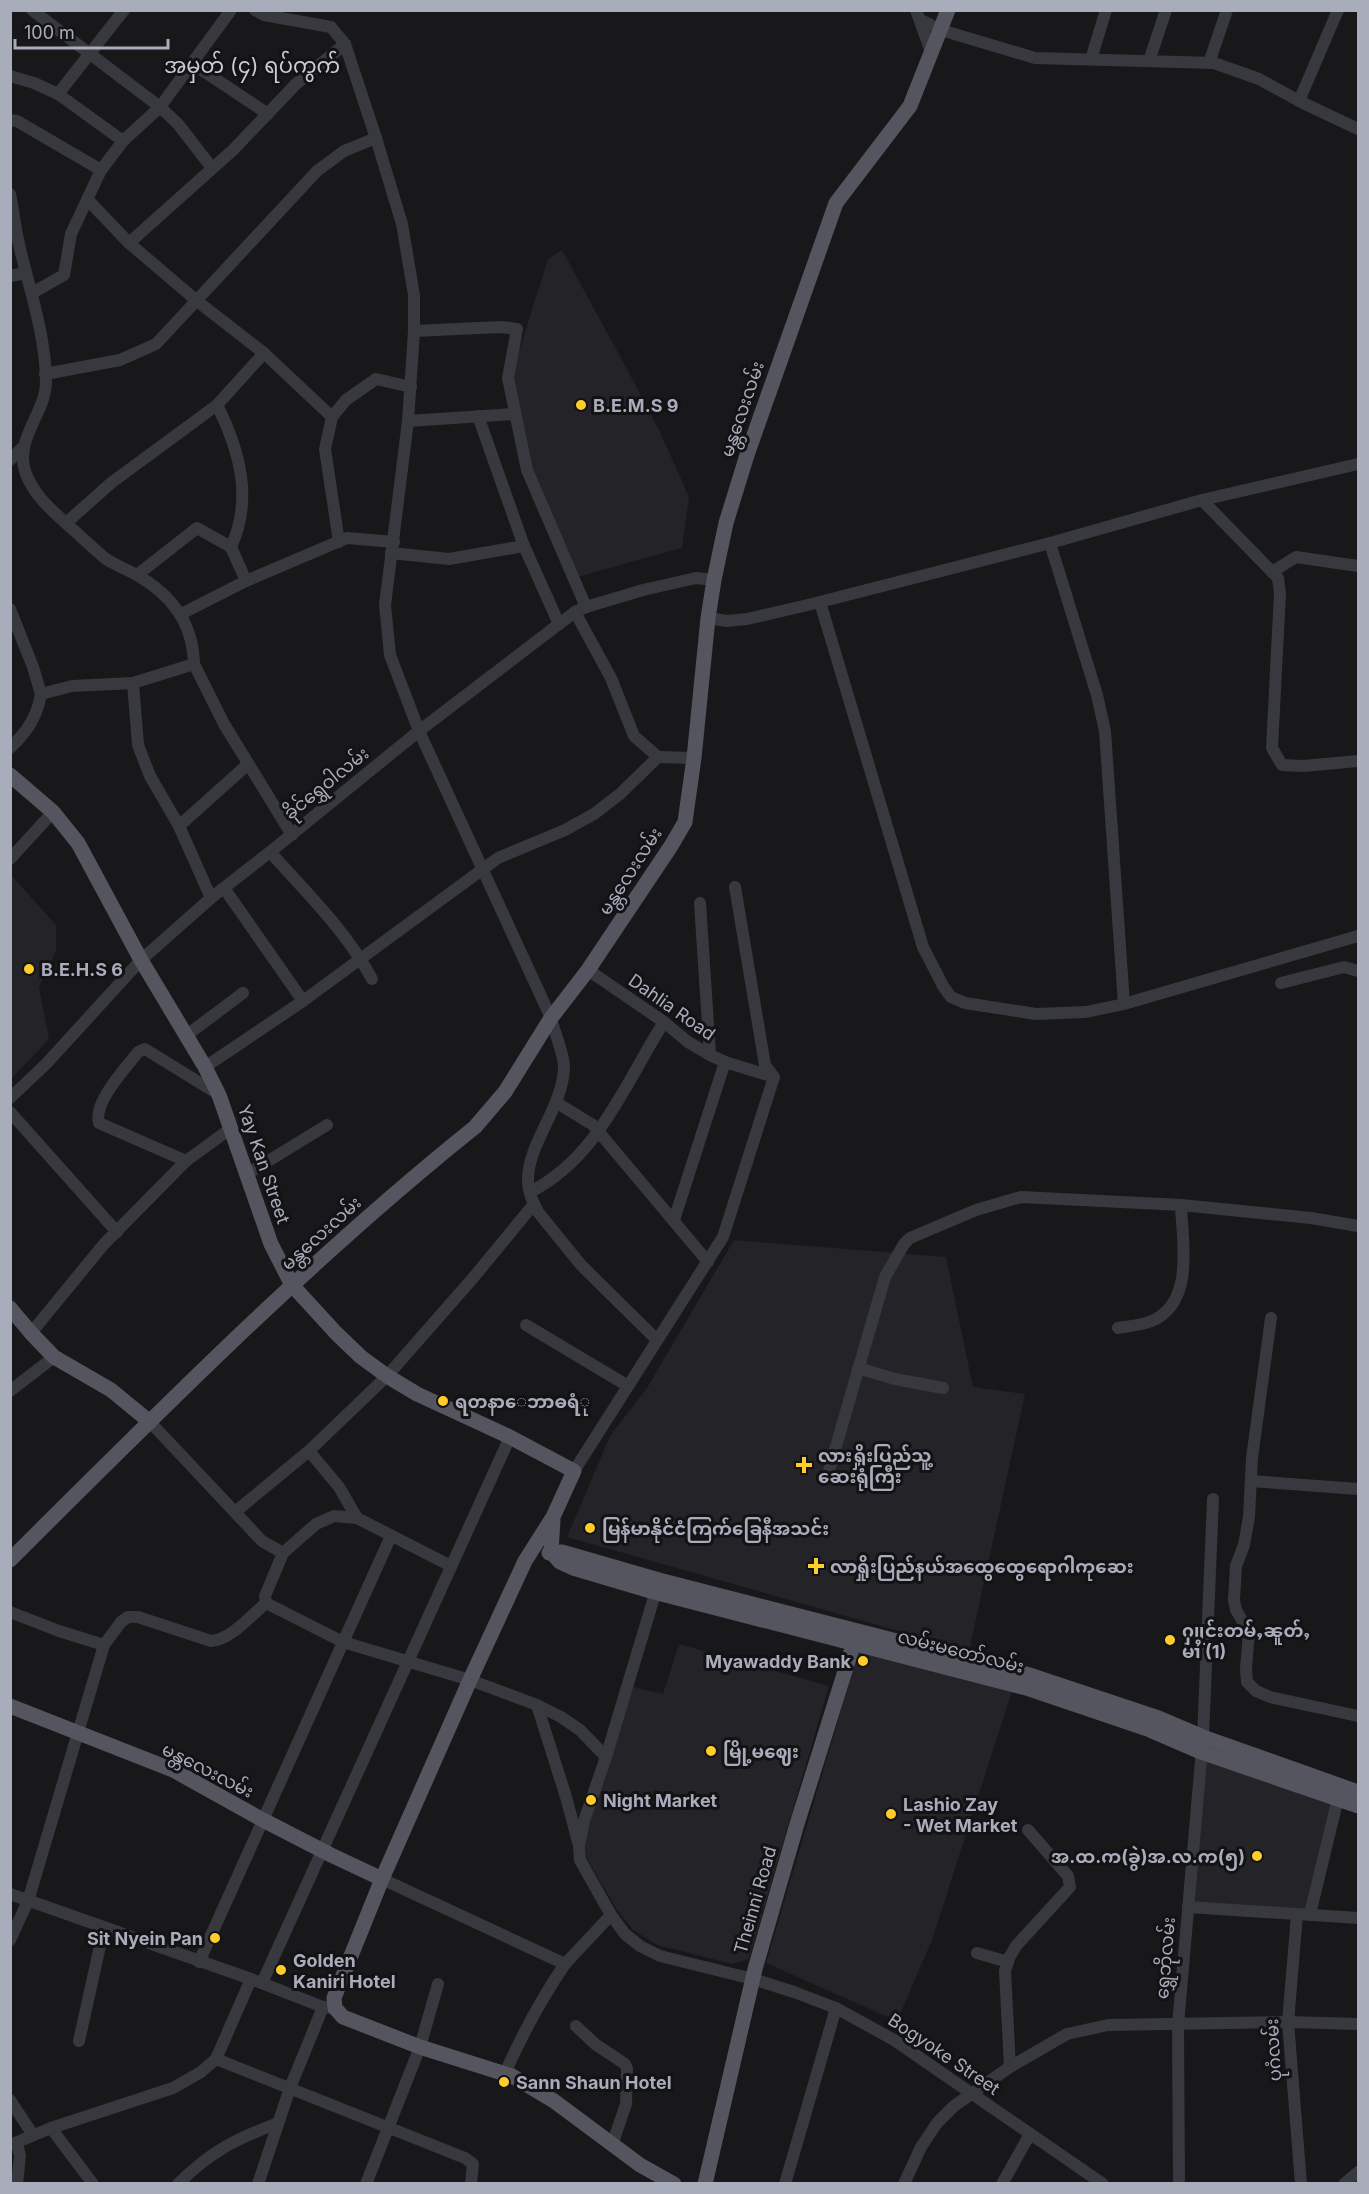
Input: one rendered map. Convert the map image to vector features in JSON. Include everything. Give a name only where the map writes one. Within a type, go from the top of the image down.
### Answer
[{"type":"main road","name":"မန္တလေးလမ်း","points":[[14,1550],[292,1285],[359,1224],[475,1128],[505,1092],[550,1018],[588,970],[671,846],[685,822],[714,580],[726,523],[747,455],[836,203],[910,106],[948,10]]},
{"type":"main road","name":"Yay Kan Street","points":[[10,775],[53,812],[78,843],[141,960],[205,1067],[219,1095],[271,1244],[292,1285],[336,1334],[361,1357],[387,1376],[417,1394],[510,1437],[574,1470]]},
{"type":"main road","points":[[10,1308],[54,1357],[111,1390],[150,1422]]},
{"type":"main road","points":[[574,1470],[553,1517],[525,1561],[470,1680],[382,1879],[329,2007],[343,2017],[420,2047],[505,2073],[534,2088],[640,2165],[674,2184]]},
{"type":"main road","points":[[525,1561],[551,1552],[553,1517]]},
{"type":"main road","name":"လမ်းမတော်လမ်း","points":[[551,1552],[560,1562],[573,1568],[657,1586],[981,1669],[1026,1688],[1110,1709],[1150,1730],[1359,1792]]},
{"type":"main road","name":"Theinni Road","points":[[705,2184],[753,1979],[797,1824],[856,1638]]},
{"type":"main road","name":"မန္တလေးလမ်း","points":[[10,1706],[173,1770],[263,1820],[382,1879]]},
{"type":"main road","name":"လမ်းမတော်လမ်း","points":[[1202,1744],[1359,1806]]},
{"type":"street","points":[[58,94],[124,10]]},
{"type":"street","points":[[32,293],[64,275],[71,234],[101,170],[123,141],[160,107],[231,10]]},
{"type":"street","points":[[255,10],[264,15],[331,27],[345,44],[402,224],[414,295],[414,331],[408,421],[385,605],[390,655],[419,731],[550,1018],[564,1066],[557,1103],[534,1153],[528,1180],[532,1198],[538,1212],[581,1265],[657,1340]]},
{"type":"street","points":[[1091,59],[1106,10]]},
{"type":"street","points":[[1149,61],[1166,10]]},
{"type":"street","points":[[1209,63],[1227,10]]},
{"type":"street","points":[[1299,101],[1338,10]]},
{"type":"street","points":[[37,12],[89,55],[160,107],[178,124],[212,168]]},
{"type":"street","points":[[919,15],[941,30],[1035,58],[1209,63],[1259,79],[1359,129]]},
{"type":"street","points":[[919,15],[931,52]]},
{"type":"street","points":[[129,243],[232,150],[296,84],[345,44]]},
{"type":"street","points":[[193,64],[268,114]]},
{"type":"street","points":[[10,76],[58,94],[123,141]]},
{"type":"street","points":[[10,120],[101,170]]},
{"type":"street","points":[[45,374],[120,360],[156,344],[317,171],[344,151],[376,138]]},
{"type":"street","points":[[10,194],[13,226],[32,293],[46,384],[15,452],[40,499],[107,560],[158,589],[181,614],[194,643],[194,664],[224,724],[247,765],[292,835]]},
{"type":"street","points":[[88,200],[129,243],[197,301],[264,352],[332,417]]},
{"type":"street","points":[[10,276],[26,273]]},
{"type":"street","points":[[414,331],[501,327],[517,329],[508,378],[514,414],[527,470],[580,610],[634,736],[658,757],[694,758]]},
{"type":"street","points":[[66,523],[111,483],[217,405],[264,352]]},
{"type":"street","points":[[339,542],[325,449],[332,417],[346,400],[376,379],[411,387]]},
{"type":"street","points":[[217,405],[231,432],[242,475],[240,527],[231,547]]},
{"type":"street","points":[[408,421],[514,414]]},
{"type":"street","points":[[478,416],[524,546],[559,624]]},
{"type":"street","points":[[708,618],[727,621],[747,619],[820,602],[1050,543],[1202,500],[1359,464]]},
{"type":"street","points":[[1202,500],[1278,578],[1280,593],[1272,748],[1282,765],[1303,766],[1359,761]]},
{"type":"street","points":[[137,575],[197,528],[231,547],[246,581]]},
{"type":"street","points":[[181,614],[246,581],[347,538],[449,559],[524,546]]},
{"type":"street","points":[[1050,543],[1097,695],[1105,731],[1124,1004]]},
{"type":"street","points":[[1272,572],[1296,557],[1359,566]]},
{"type":"street","name":"ခိုင်ရွှေဝါလမ်း","points":[[10,1098],[46,1064],[141,960],[211,898],[419,731],[559,624],[580,610],[643,590],[696,578],[714,580]]},
{"type":"street","points":[[820,602],[923,947],[951,997],[965,1003],[1036,1014],[1086,1012],[1124,1004],[1359,936]]},
{"type":"street","points":[[10,609],[41,694],[38,712],[24,736],[10,748]]},
{"type":"street","points":[[41,694],[72,686],[132,683],[194,664]]},
{"type":"street","points":[[132,683],[138,745],[150,776],[179,826],[211,898]]},
{"type":"street","points":[[205,1067],[303,1001],[498,858],[565,831],[594,814],[620,794],[658,757]]},
{"type":"street","points":[[179,826],[247,765]]},
{"type":"street","points":[[10,859],[53,812]]},
{"type":"street","points":[[270,852],[361,957],[372,979]]},
{"type":"street","points":[[574,1470],[723,1237],[774,1077],[765,1065],[735,887]]},
{"type":"street","points":[[224,888],[303,1001]]},
{"type":"street","points":[[700,903],[711,1055]]},
{"type":"street","points":[[1281,983],[1344,968],[1359,971]]},
{"type":"street","name":"Dahlia Road","points":[[588,970],[664,1022],[688,1042],[725,1062],[774,1077]]},
{"type":"street","points":[[187,1035],[243,993]]},
{"type":"street","points":[[235,1512],[309,1451],[387,1376],[473,1278],[532,1198],[567,1169],[598,1132],[619,1102],[639,1062],[664,1022]]},
{"type":"street","points":[[186,1161],[99,1123],[98,1117],[106,1092],[138,1052],[145,1049],[219,1095]]},
{"type":"street","points":[[674,1220],[725,1062]]},
{"type":"street","points":[[557,1103],[593,1125],[708,1262]]},
{"type":"street","points":[[10,1112],[117,1232]]},
{"type":"street","points":[[247,1174],[327,1125]]},
{"type":"street","points":[[31,1334],[117,1232],[186,1161],[230,1129]]},
{"type":"street","points":[[828,1474],[885,1277],[904,1244],[910,1238],[976,1210],[1021,1197],[1181,1204],[1311,1218],[1359,1226]]},
{"type":"street","points":[[1118,1328],[1154,1320],[1176,1299],[1183,1276],[1181,1204]]},
{"type":"street","points":[[1271,1317],[1252,1458],[1245,1535],[1236,1566],[1234,1600],[1236,1610],[1249,1632],[1247,1682],[1270,1697],[1359,1716]]},
{"type":"street","points":[[526,1325],[628,1386]]},
{"type":"street","points":[[10,1391],[54,1357]]},
{"type":"street","points":[[858,1368],[895,1379],[943,1388]]},
{"type":"street","points":[[150,1422],[262,1540],[283,1553]]},
{"type":"street","points":[[17,2184],[20,2157],[14,2144],[51,2128],[173,2088],[201,2072],[216,2059],[323,1850],[510,1437]]},
{"type":"street","points":[[309,1451],[339,1487],[357,1518]]},
{"type":"street","points":[[1251,1481],[1359,1489]]},
{"type":"street","name":"ရွှေဘိုလမ်း","points":[[1179,2184],[1178,2025],[1202,1744],[1214,1499]]},
{"type":"street","points":[[266,1603],[265,1596],[283,1553],[316,1524],[334,1516],[357,1518],[451,1566]]},
{"type":"street","points":[[199,1962],[391,1536]]},
{"type":"street","points":[[579,1846],[584,1821],[606,1757],[657,1586]]},
{"type":"street","points":[[266,1603],[343,1642],[470,1680],[537,1705],[580,1730],[606,1757]]},
{"type":"street","points":[[10,1940],[28,1901],[80,1734],[104,1645],[121,1622],[128,1617],[138,1617],[211,1641],[218,1641],[266,1603]]},
{"type":"street","points":[[10,1612],[58,1631],[104,1645]]},
{"type":"street","name":"Bogyoke Street","points":[[537,1705],[566,1797],[579,1846],[580,1860],[611,1916],[625,1934],[640,1946],[660,1956],[753,1979],[836,2008],[894,2040],[1103,2184]]},
{"type":"street","name":"ပုဂံလမ်း","points":[[1301,2184],[1288,2022],[1304,1915],[1338,1798]]},
{"type":"street","points":[[1010,2067],[1005,1971],[1016,1946],[1070,1887],[1071,1883],[1068,1876],[1028,1830]]},
{"type":"street","points":[[382,1879],[565,1964]]},
{"type":"street","points":[[10,1894],[329,2007],[290,2088],[258,2184]]},
{"type":"street","points":[[1188,1907],[1359,1918]]},
{"type":"street","points":[[505,2073],[525,2028],[547,1990],[565,1964],[611,1916]]},
{"type":"street","points":[[79,2041],[104,1928]]},
{"type":"street","points":[[977,1953],[1008,1962]]},
{"type":"street","points":[[366,2184],[420,2047],[438,1984]]},
{"type":"street","points":[[785,2184],[836,2008]]},
{"type":"street","points":[[904,2184],[921,2147],[937,2123],[970,2093],[1067,2034],[1108,2025],[1288,2022],[1359,2024]]},
{"type":"street","points":[[576,2026],[596,2044],[625,2064],[627,2069],[626,2104],[612,2145]]},
{"type":"street","points":[[216,2059],[465,2158],[473,2164],[471,2184]]},
{"type":"street","points":[[10,2100],[33,2135]]},
{"type":"street","points":[[178,2184],[213,2152],[236,2139],[278,2123]]},
{"type":"street","points":[[51,2128],[93,2184]]},
{"type":"street","points":[[1002,2184],[1030,2134]]},
{"type":"street","points":[[1344,2184],[1359,2172]]},
{"type":"shaded area","name":"B.E.M.S 9","points":[[562,250],[660,432],[689,497],[682,548],[577,577],[528,459],[511,377],[548,259]]},
{"type":"shaded area","name":"B.E.H.S 6","points":[[10,874],[56,925],[56,951],[39,987],[49,1039],[11,1079]]},
{"type":"shaded area","name":"လားရှိုးပြည်သူ့ ဆေးရုံကြီး","points":[[734,1240],[946,1257],[973,1387],[1025,1394],[969,1651],[567,1537],[610,1436],[647,1388]]},
{"type":"shaded area","name":"မြို့မဈေး","points":[[679,1644],[829,1686],[749,1959],[732,1964],[657,1945],[633,1930],[616,1908],[587,1859],[585,1840],[630,1686],[663,1694]]},
{"type":"shaded area","name":"Lashio Zay - Wet Market","points":[[859,1650],[1013,1688],[932,1940],[897,2021],[766,1963]]},
{"type":"shaded area","name":"အ.ထ.က(ခွဲ)အ.လ.က(၅)","points":[[1203,1757],[1330,1804],[1308,1914],[1190,1908]]},
{"type":"place","name":"B.E.M.S 9","points":[[581,405]]},
{"type":"place","name":"B.E.H.S 6","points":[[29,969]]},
{"type":"place","name":"ရတနာေဘာဓရံု","points":[[443,1401]]},
{"type":"place","name":"လားရှိုးပြည်သူ့ ဆေးရုံကြီး","points":[[804,1465]]},
{"type":"place","name":"မြန်မာနိုင်ငံကြက်ခြေနီအသင်း","points":[[590,1528]]},
{"type":"place","name":"လာရှိုးပြည်နယ်အထွေထွေရောဂါကုဆေး","points":[[816,1566]]},
{"type":"place","name":"ႁူင်းတမ်ႇၼူတ်ႇ မၢႆ (1)","points":[[1170,1640]]},
{"type":"place","name":"Myawaddy Bank","points":[[863,1661]]},
{"type":"place","name":"မြို့မဈေး","points":[[711,1751]]},
{"type":"place","name":"Night Market","points":[[591,1800]]},
{"type":"place","name":"Lashio Zay - Wet Market","points":[[891,1814]]},
{"type":"place","name":"အ.ထ.က(ခွဲ)အ.လ.က(၅)","points":[[1257,1856]]},
{"type":"place","name":"Sit Nyein Pan","points":[[215,1938]]},
{"type":"place","name":"Golden Kaniri Hotel","points":[[281,1970]]},
{"type":"place","name":"Sann Shaun Hotel","points":[[504,2082]]},
{"type":"district","name":"အမှတ် (၄) ရပ်ကွက်","points":[[252,65]]}]
